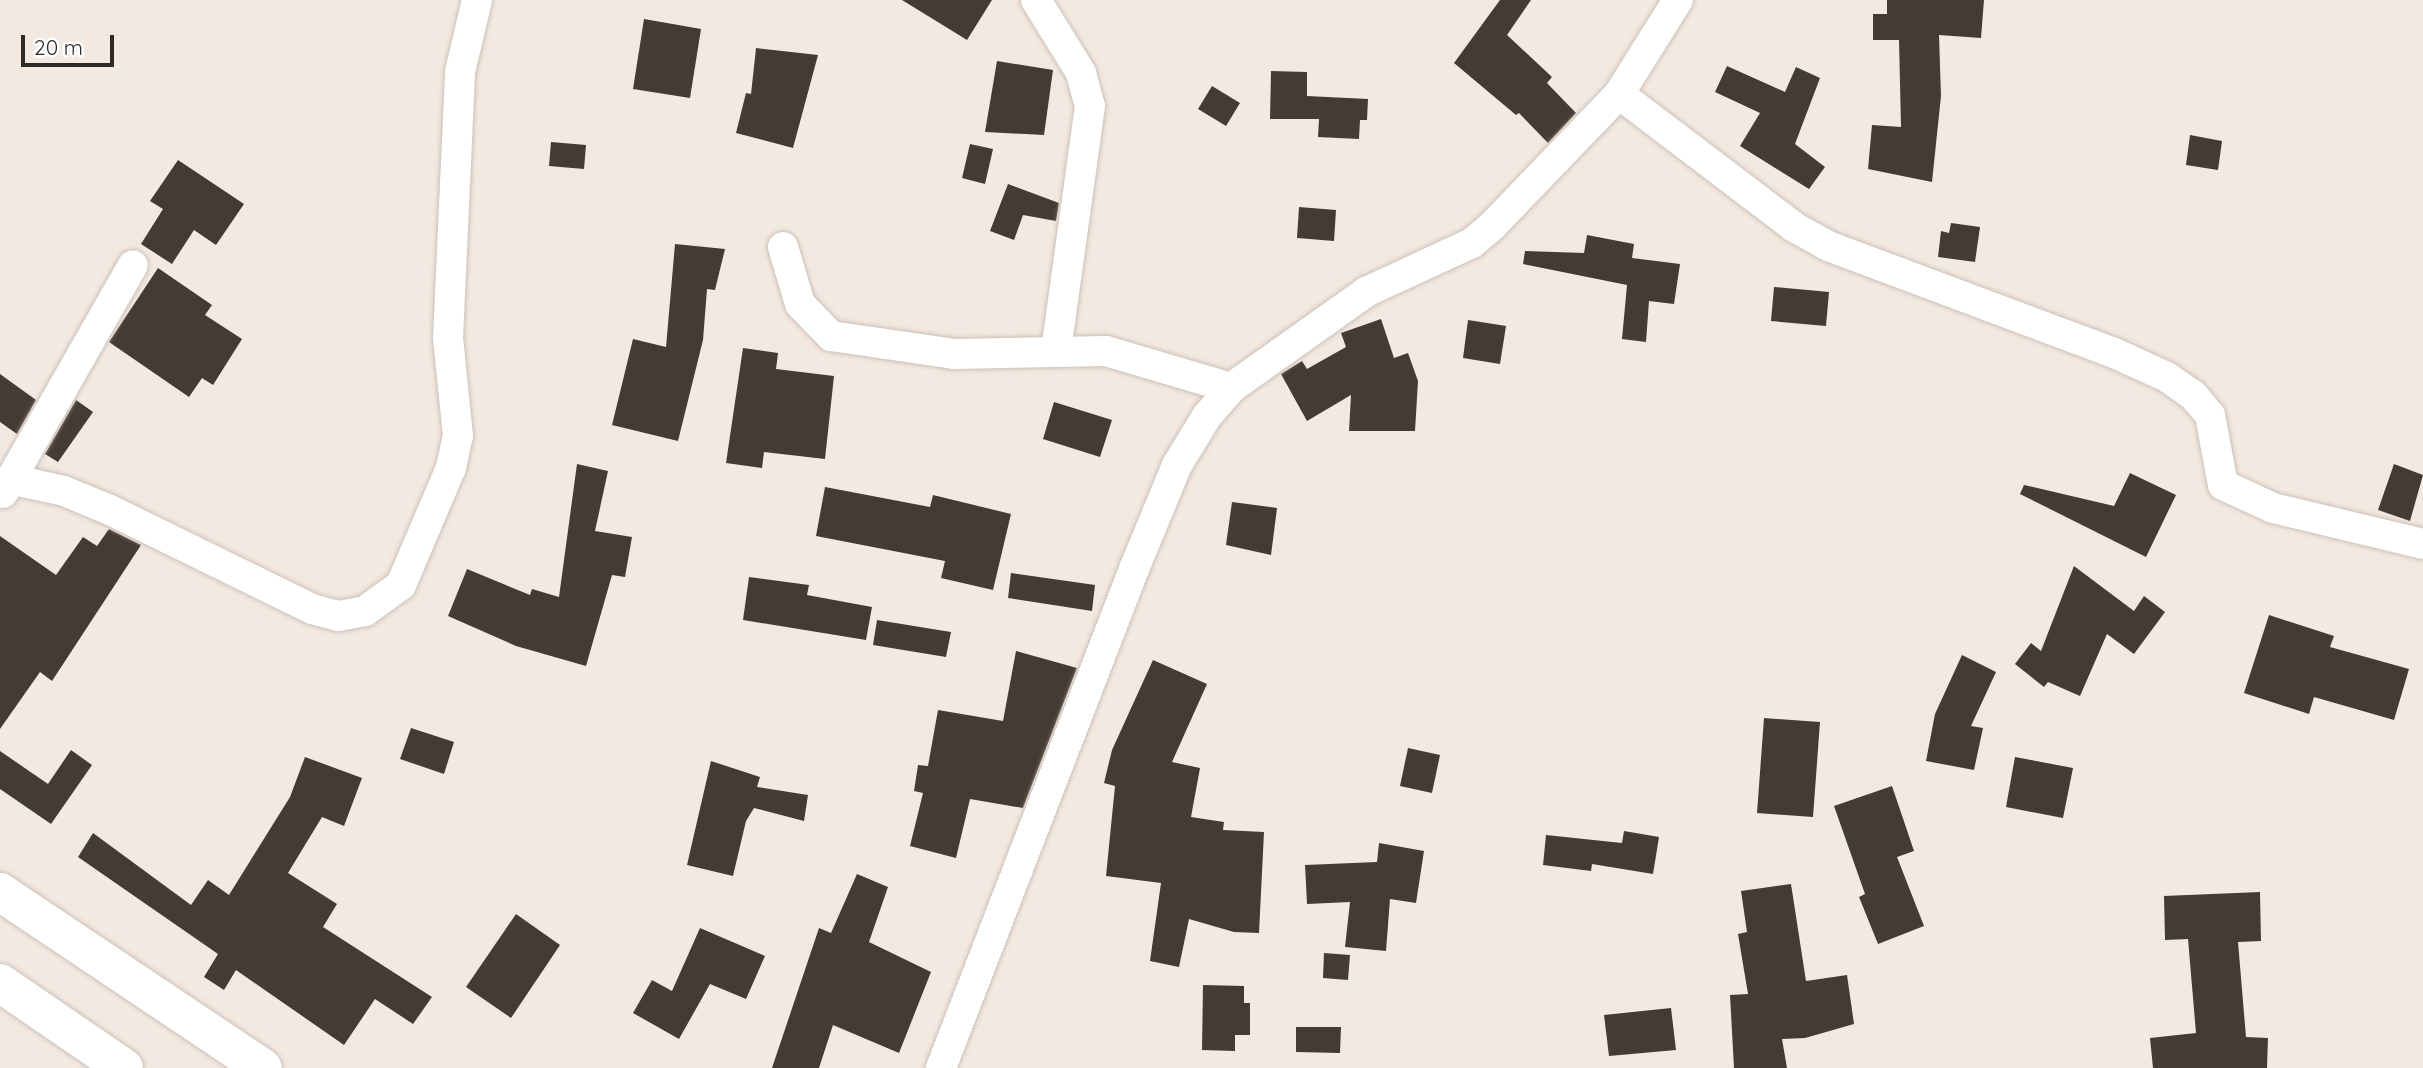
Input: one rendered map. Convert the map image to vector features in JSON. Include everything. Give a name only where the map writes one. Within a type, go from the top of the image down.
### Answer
[{"type":"highway","points":[[0,892],[263,1068]]},
{"type":"highway","points":[[0,983],[124,1068]]},
{"type":"street","points":[[133,265],[7,488],[64,491],[110,510],[312,609],[338,616],[365,611],[401,584],[451,468],[458,436],[448,324],[460,72],[477,0]]},
{"type":"street","points":[[1036,0],[1081,72],[1090,106],[1056,352]]},
{"type":"street","points":[[941,1068],[1177,465],[1231,388],[1366,292],[1472,243],[1619,93],[1678,0]]},
{"type":"street","points":[[1619,93],[1751,197],[1828,246],[2112,352],[2167,377],[2193,395],[2210,415],[2223,485],[2273,508],[2423,544]]},
{"type":"street","points":[[783,247],[800,304],[831,336],[954,354],[1125,354],[1231,388]]},
{"type":"building","points":[[902,0],[992,0],[967,40]]},
{"type":"building","points":[[1500,0],[1531,0],[1507,35],[1552,77],[1547,83],[1576,113],[1548,143],[1519,113],[1516,115],[1454,63]]},
{"type":"building","points":[[1887,0],[1984,0],[1981,38],[1939,35],[1941,96],[1932,182],[1868,169],[1872,125],[1901,127],[1899,40],[1873,40],[1873,14],[1887,14]]},
{"type":"building","points":[[644,19],[701,29],[690,98],[633,89]]},
{"type":"building","points":[[756,48],[818,55],[793,148],[736,133],[746,93],[751,94]]},
{"type":"building","points":[[997,61],[1053,70],[1044,135],[985,132]]},
{"type":"building","points":[[1727,66],[1785,92],[1796,67],[1820,78],[1795,144],[1825,167],[1809,189],[1740,146],[1760,113],[1715,92]]},
{"type":"building","points":[[1271,71],[1307,72],[1307,96],[1368,99],[1367,120],[1360,120],[1359,139],[1318,137],[1319,119],[1270,119]]},
{"type":"building","points":[[1212,86],[1240,103],[1226,126],[1198,109]]},
{"type":"building","points":[[2190,135],[2222,141],[2218,170],[2186,165]]},
{"type":"building","points":[[551,142],[586,145],[584,169],[549,166]]},
{"type":"building","points":[[970,144],[993,149],[985,184],[962,178]]},
{"type":"building","points":[[178,160],[244,204],[216,245],[194,230],[172,264],[141,244],[163,209],[150,201]]},
{"type":"building","points":[[1008,184],[1059,203],[1056,221],[1023,215],[1014,240],[990,231]]},
{"type":"building","points":[[1299,207],[1336,210],[1334,241],[1297,238]]},
{"type":"building","points":[[1951,223],[1980,227],[1975,262],[1938,257],[1941,231],[1949,233]]},
{"type":"building","points":[[1587,235],[1634,244],[1632,258],[1680,264],[1674,304],[1649,301],[1646,342],[1622,339],[1627,285],[1523,264],[1525,251],[1584,253]]},
{"type":"building","points":[[675,244],[725,249],[715,290],[707,289],[703,340],[678,441],[612,425],[633,339],[666,347]]},
{"type":"building","points":[[158,268],[212,305],[205,315],[242,339],[213,385],[202,378],[189,397],[109,342]]},
{"type":"building","points":[[1774,287],[1829,292],[1826,326],[1771,321]]},
{"type":"building","points":[[1381,319],[1394,358],[1408,353],[1418,381],[1415,431],[1349,431],[1351,395],[1307,421],[1281,374],[1302,361],[1307,369],[1346,347],[1341,333]]},
{"type":"building","points":[[1468,320],[1506,326],[1500,364],[1463,358]]},
{"type":"building","points":[[743,348],[778,353],[776,369],[834,376],[825,459],[764,452],[762,468],[726,463]]},
{"type":"building","points":[[0,374],[36,400],[17,434],[0,422]]},
{"type":"building","points":[[76,400],[93,412],[58,462],[45,454]]},
{"type":"building","points":[[1054,402],[1112,420],[1100,457],[1043,439]]},
{"type":"building","points":[[577,464],[608,471],[595,531],[632,537],[625,577],[612,575],[586,666],[516,646],[448,616],[467,569],[530,595],[532,589],[559,597]]},
{"type":"building","points":[[2394,464],[2423,475],[2410,521],[2378,510]]},
{"type":"building","points":[[2130,473],[2176,495],[2146,557],[2020,494],[2024,485],[2114,506]]},
{"type":"building","points":[[825,487],[930,507],[933,495],[1011,514],[993,590],[941,578],[945,561],[816,536]]},
{"type":"building","points":[[1232,502],[1277,508],[1271,555],[1226,545]]},
{"type":"building","points":[[109,529],[141,545],[52,681],[40,672],[0,729],[0,536],[56,575],[83,537],[97,546]]},
{"type":"building","points":[[2074,566],[2134,611],[2144,596],[2165,612],[2134,654],[2107,634],[2080,696],[2048,682],[2044,687],[2015,664],[2031,643],[2041,651]]},
{"type":"building","points":[[1011,573],[1095,585],[1092,611],[1008,598]]},
{"type":"building","points":[[749,577],[809,585],[807,595],[872,607],[866,640],[743,620]]},
{"type":"building","points":[[2269,615],[2334,636],[2330,647],[2409,669],[2394,720],[2314,697],[2309,714],[2244,693]]},
{"type":"building","points":[[877,620],[951,632],[946,657],[873,645]]},
{"type":"building","points":[[1016,651],[1077,668],[1023,808],[970,799],[956,858],[910,846],[923,793],[914,791],[918,765],[928,766],[938,710],[1003,721]]},
{"type":"building","points":[[1962,655],[1996,672],[1971,726],[1983,728],[1974,770],[1926,761],[1935,714]]},
{"type":"building","points":[[1153,660],[1207,684],[1172,762],[1200,768],[1191,817],[1224,822],[1223,830],[1264,832],[1259,933],[1234,932],[1189,919],[1179,967],[1150,961],[1161,883],[1106,876],[1115,786],[1104,783],[1112,750]]},
{"type":"building","points":[[1764,718],[1820,722],[1813,817],[1757,813]]},
{"type":"building","points":[[411,728],[454,742],[444,774],[400,759]]},
{"type":"building","points":[[1408,748],[1440,755],[1432,793],[1400,786]]},
{"type":"building","points":[[71,750],[92,765],[51,824],[0,789],[0,751],[48,784]]},
{"type":"building","points":[[305,757],[362,778],[344,826],[322,817],[288,873],[337,904],[323,927],[432,997],[413,1024],[375,999],[344,1045],[236,970],[224,990],[204,977],[218,954],[78,857],[93,833],[191,905],[208,880],[229,895],[290,797]]},
{"type":"building","points":[[2015,757],[2073,768],[2063,818],[2006,807]]},
{"type":"building","points":[[711,761],[760,777],[757,787],[808,795],[804,821],[754,808],[746,821],[733,876],[687,865]]},
{"type":"building","points":[[1892,786],[1914,851],[1897,857],[1924,926],[1878,944],[1859,897],[1865,894],[1834,806]]},
{"type":"building","points":[[1624,831],[1659,837],[1653,874],[1592,864],[1591,871],[1543,865],[1546,835],[1622,843]]},
{"type":"building","points":[[1379,843],[1424,851],[1416,903],[1390,899],[1386,951],[1345,947],[1350,902],[1307,904],[1305,865],[1377,862]]},
{"type":"building","points":[[857,874],[888,887],[869,942],[931,972],[899,1053],[833,1025],[819,1068],[772,1068],[819,928],[831,933]]},
{"type":"building","points":[[1791,884],[1806,981],[1847,975],[1854,1024],[1805,1038],[1782,1039],[1787,1068],[1734,1068],[1730,995],[1748,994],[1738,934],[1747,932],[1741,891]]},
{"type":"building","points":[[2260,892],[2261,941],[2238,942],[2246,1037],[2268,1038],[2267,1068],[2153,1068],[2150,1038],[2196,1033],[2188,939],[2165,940],[2164,896]]},
{"type":"building","points":[[516,914],[560,945],[511,1018],[466,987]]},
{"type":"building","points":[[700,928],[765,956],[746,999],[710,984],[679,1039],[633,1013],[652,980],[672,991]]},
{"type":"building","points":[[1324,953],[1350,955],[1348,980],[1323,978]]},
{"type":"building","points":[[1203,985],[1244,986],[1244,1003],[1250,1003],[1250,1035],[1235,1035],[1235,1051],[1202,1050]]},
{"type":"building","points":[[1671,1008],[1676,1050],[1609,1056],[1604,1015]]},
{"type":"building","points":[[1296,1027],[1341,1027],[1340,1053],[1296,1052]]}]
